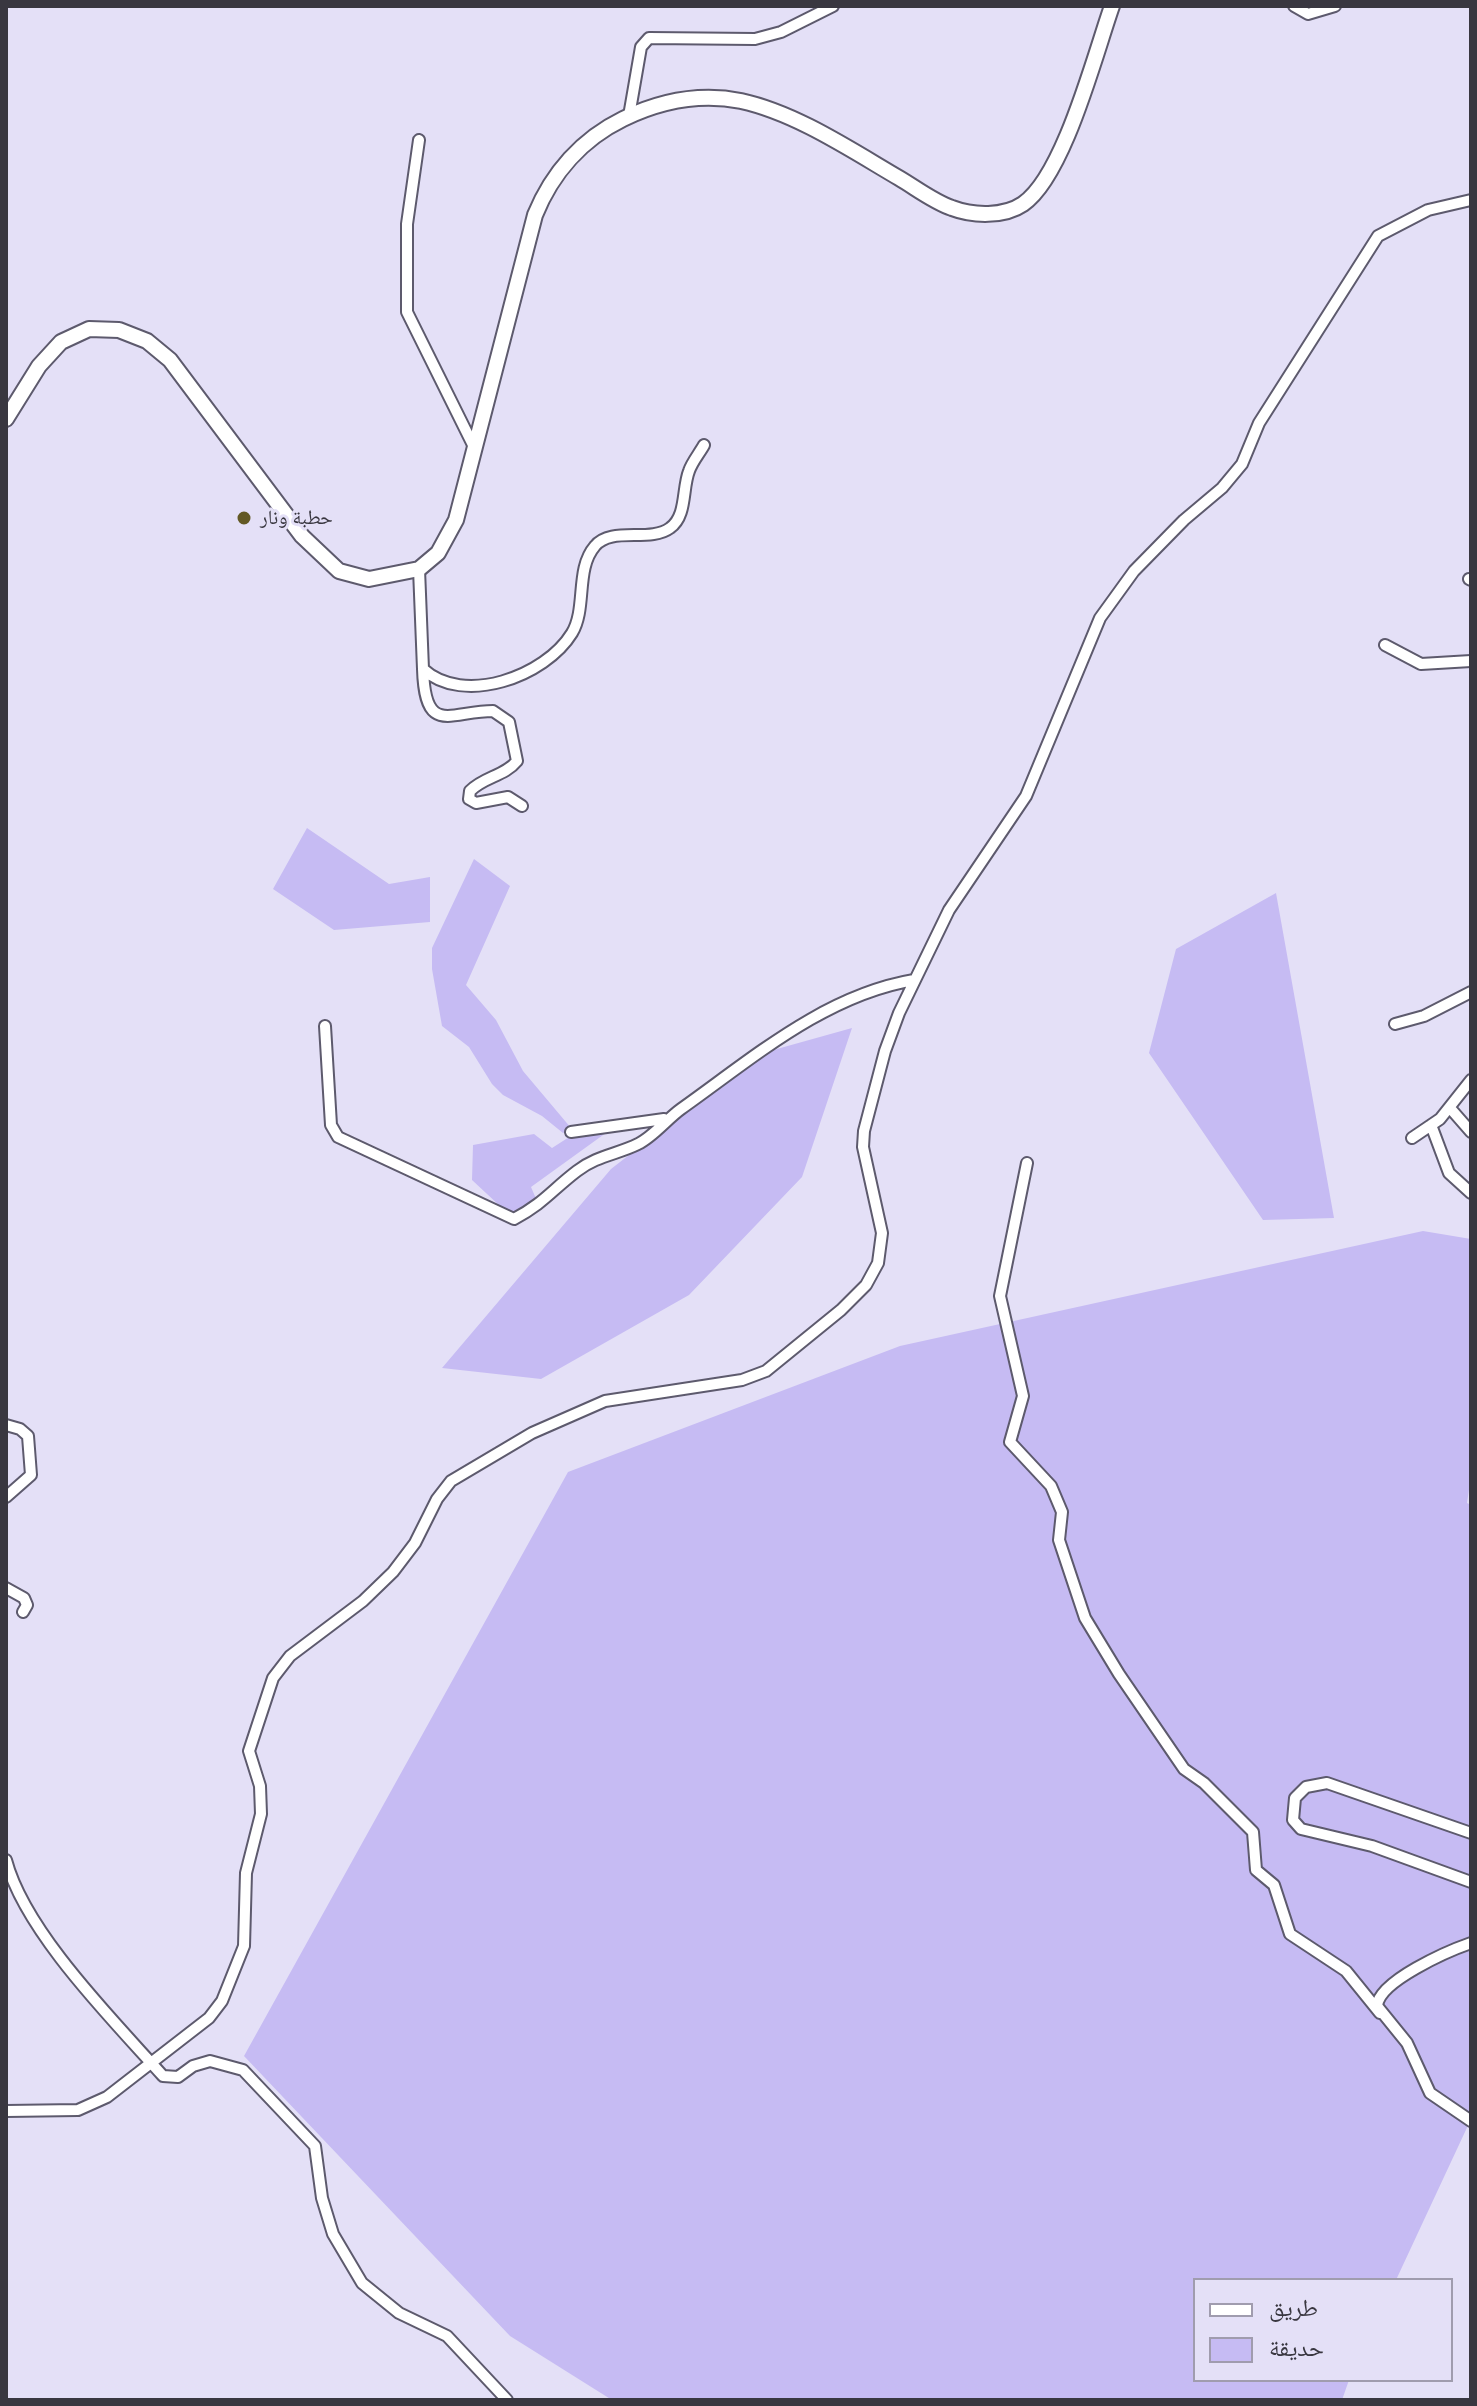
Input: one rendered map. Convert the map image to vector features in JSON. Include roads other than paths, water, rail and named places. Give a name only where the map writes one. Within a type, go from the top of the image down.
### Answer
[{"type":"main road","points":[[6,419],[39,366],[61,342],[89,329],[134,334],[159,349],[180,371],[281,509],[326,563],[354,578],[369,579],[419,569],[438,553],[448,538],[529,233],[542,198],[577,151],[629,116],[682,99],[740,101],[773,111],[848,149],[951,208],[974,213],[998,213],[1022,204],[1039,187],[1060,154],[1112,6]]},
{"type":"street","points":[[629,116],[639,53],[649,38],[755,39],[781,32],[833,6]]},
{"type":"street","points":[[1294,6],[1308,14],[1335,6]]},
{"type":"street","points":[[419,140],[407,224],[407,312],[473,445]]},
{"type":"street","points":[[6,2111],[78,2110],[107,2097],[209,2018],[222,2001],[244,1946],[246,1873],[261,1814],[260,1786],[249,1751],[260,1711],[280,1666],[306,1642],[363,1601],[393,1572],[415,1543],[443,1490],[465,1470],[532,1433],[605,1401],[742,1380],[766,1371],[841,1310],[866,1285],[878,1263],[882,1233],[863,1147],[864,1131],[885,1051],[914,980],[949,910],[1026,796],[1088,644],[1117,594],[1162,541],[1222,488],[1242,464],[1259,423],[1378,236],[1388,227],[1428,210],[1471,200]]},
{"type":"street","points":[[423,669],[439,682],[464,686],[506,679],[546,659],[562,646],[579,619],[584,575],[595,545],[607,538],[660,533],[674,525],[683,505],[689,470],[704,445]]},
{"type":"street","points":[[419,569],[425,695],[436,711],[457,718],[493,711],[509,722],[517,761],[511,768],[479,782],[470,791],[469,799],[476,803],[508,797],[522,806]]},
{"type":"street","points":[[1385,645],[1421,664],[1471,661]]},
{"type":"street","points":[[325,1026],[331,1125],[338,1137],[514,1219],[544,1203],[577,1171],[607,1153],[640,1143],[666,1119],[799,1026],[861,993],[914,980]]},
{"type":"street","points":[[1395,1024],[1424,1016],[1471,992]]},
{"type":"street","points":[[1412,1138],[1450,1108],[1471,1080]]},
{"type":"street","points":[[1450,1108],[1471,1132]]},
{"type":"street","points":[[571,1132],[666,1119]]},
{"type":"street","points":[[1431,1125],[1449,1173],[1471,1193]]},
{"type":"street","points":[[1027,1163],[1000,1296],[1023,1396],[1010,1442],[1051,1486],[1062,1512],[1059,1540],[1085,1618],[1184,1769],[1204,1783],[1253,1832],[1256,1870],[1274,1885],[1290,1934],[1346,1971],[1407,2043],[1430,2093],[1471,2121]]},
{"type":"street","points":[[6,1425],[20,1429],[28,1436],[31,1475],[6,1497]]},
{"type":"street","points":[[6,1588],[24,1598],[27,1605],[23,1612]]},
{"type":"street","points":[[1471,1833],[1327,1783],[1306,1787],[1293,1804],[1293,1820],[1301,1829],[1372,1846],[1471,1882]]},
{"type":"street","points":[[6,1860],[17,1892],[55,1949],[163,2076],[172,2079],[210,2061],[243,2070],[315,2146],[322,2198],[333,2234],[362,2283],[399,2313],[447,2336],[507,2400]]},
{"type":"street","points":[[1380,2013],[1377,2003],[1382,1992],[1431,1961],[1471,1943]]},
{"type":"place","name":"حطبة ونار","points":[[244,518]]}]
